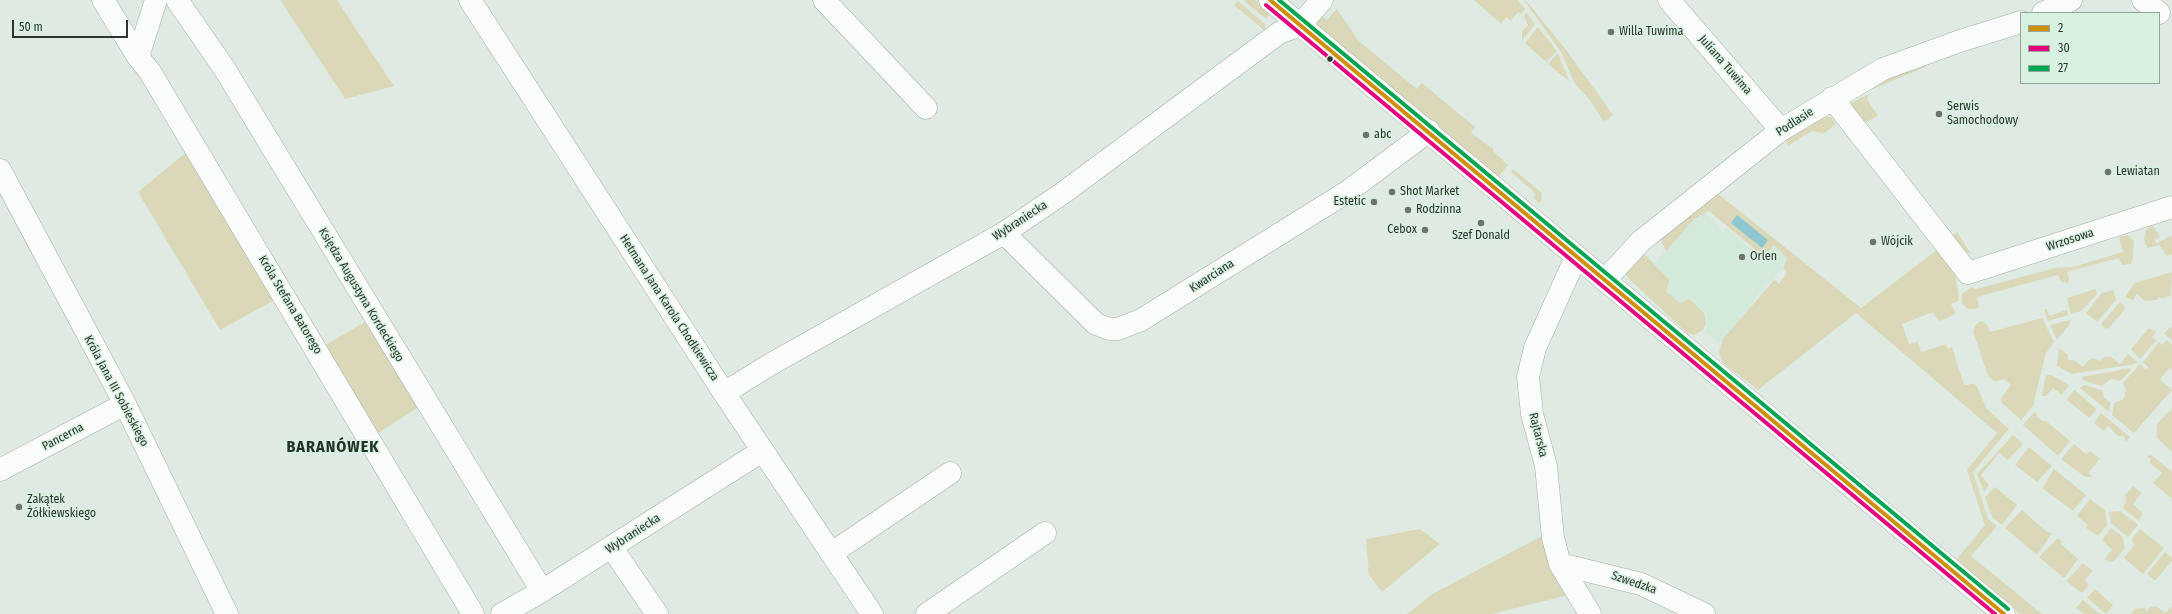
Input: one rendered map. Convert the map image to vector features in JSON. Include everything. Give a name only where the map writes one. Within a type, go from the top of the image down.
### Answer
[{"type":"street","name":"Króla Stefana Batorego","points":[[103,0],[138,57],[150,72],[474,614]]},
{"type":"street","points":[[138,57],[156,0]]},
{"type":"street","name":"Księdza Augustyna Kordeckiego","points":[[177,0],[224,68],[411,378],[542,591]]},
{"type":"street","name":"Hetmana Jana Karola Chodkiewicza","points":[[470,0],[724,393],[872,614]]},
{"type":"street","points":[[824,0],[926,108]]},
{"type":"street","points":[[1270,0],[1429,131],[1576,257],[2004,614]]},
{"type":"street","points":[[1300,26],[1322,0]]},
{"type":"street","name":"Juliana Tuwima","points":[[1669,0],[1781,130]]},
{"type":"street","points":[[2046,12],[2071,0]]},
{"type":"street","points":[[2143,0],[2158,12]]},
{"type":"street","points":[[2160,14],[2172,24]]},
{"type":"street","name":"Podlasie","points":[[1605,280],[1641,241],[1781,130],[1832,98],[1883,69],[1960,41],[2020,22]]},
{"type":"street","name":"Wybraniecka","points":[[724,393],[771,364],[1004,233],[1063,193],[1279,33],[1300,26]]},
{"type":"street","name":"Wrzosowa","points":[[1832,98],[1968,273],[2172,208]]},
{"type":"street","name":"Kwarciana","points":[[1004,233],[1096,324],[1110,329],[1118,329],[1141,320],[1347,192],[1429,131]]},
{"type":"street","name":"Króla Jana III Sobieskiego","points":[[0,170],[125,404],[227,614]]},
{"type":"street","name":"Rajtarska","points":[[1576,257],[1535,348],[1528,377],[1532,414],[1546,466],[1553,538],[1560,564],[1590,614]]},
{"type":"street","name":"Pancerna","points":[[0,470],[125,404]]},
{"type":"street","name":"Wybraniecka","points":[[502,614],[612,548],[762,451]]},
{"type":"street","points":[[832,553],[950,473]]},
{"type":"street","points":[[927,614],[1045,533]]},
{"type":"street","points":[[612,548],[657,614]]},
{"type":"street","name":"Szwedzka","points":[[1560,564],[1641,584],[1704,614]]},
{"type":"shaded area","points":[[280,0],[337,0],[394,86],[345,99]]},
{"type":"shaded area","points":[[1243,0],[1256,0],[1271,13],[1266,19]]},
{"type":"shaded area","points":[[1474,0],[1517,0],[1525,9],[1521,14],[1516,10],[1518,12],[1511,21],[1506,17],[1501,24]]},
{"type":"shaded area","points":[[1524,0],[1529,4],[1567,51],[1613,115],[1604,122],[1590,100],[1575,84],[1561,52]]},
{"type":"shaded area","points":[[1238,1],[1265,24],[1265,31],[1234,5]]},
{"type":"shaded area","points":[[1337,9],[1359,41],[1417,89],[1422,83],[1475,127],[1471,133],[1493,149],[1493,151],[1508,165],[1498,177],[1319,27],[1317,21],[1319,14],[1327,20]]},
{"type":"shaded area","points":[[1526,12],[1535,24],[1522,41],[1522,31],[1528,25],[1524,16]]},
{"type":"shaded area","points":[[1538,27],[1557,51],[1546,62],[1525,43]]},
{"type":"shaded area","points":[[1558,53],[1569,81],[1548,64]]},
{"type":"shaded area","points":[[1919,64],[1928,66],[1856,96],[1882,79]]},
{"type":"shaded area","points":[[1869,94],[1867,99],[1878,116],[1866,122],[1855,112],[1851,103]]},
{"type":"shaded area","points":[[1820,117],[1831,117],[1836,124],[1823,134],[1812,131],[1788,146],[1786,140]]},
{"type":"shaded area","points":[[190,149],[278,298],[220,330],[138,192]]},
{"type":"shaded area","points":[[1513,169],[1542,193],[1541,202],[1539,203],[1533,198],[1536,194],[1511,172]]},
{"type":"shaded area","points":[[1717,193],[1861,308],[1938,249],[1956,276],[1959,301],[1951,304],[1955,312],[1954,315],[1939,321],[1933,312],[1902,324],[1909,344],[1918,342],[1921,352],[1946,344],[1948,349],[1952,347],[1964,385],[1976,385],[1987,409],[2009,429],[1973,472],[1988,519],[1997,526],[1971,556],[2042,614],[2020,614],[1956,560],[1985,525],[1967,470],[1997,433],[1856,313],[1758,390],[1723,363],[1719,352],[1723,339],[1774,280],[1779,284],[1787,273],[1783,268],[1787,258],[1774,245],[1764,257],[1709,211],[1694,219],[1666,251],[1659,236]]},
{"type":"shaded area","name":"Orlen","points":[[1704,213],[1723,233],[1727,228],[1757,254],[1756,266],[1774,245],[1787,257],[1782,266],[1783,268],[1758,294],[1753,303],[1720,343],[1705,332],[1707,323],[1705,314],[1689,299],[1680,303],[1666,291],[1671,280],[1654,263],[1694,219]]},
{"type":"shaded area","points":[[2152,224],[2160,237],[2154,240],[2158,244],[2172,235],[2172,254],[2167,256],[2159,245],[2147,248],[2144,239],[2146,230]]},
{"type":"shaded area","points":[[1948,228],[1953,235],[1957,232],[1971,254],[1966,252],[1944,231]]},
{"type":"shaded area","points":[[2127,235],[2134,241],[2133,258],[2131,264],[2122,265],[2119,258],[2067,272],[2069,279],[2068,283],[2061,282],[2058,275],[1977,297],[1979,306],[1976,309],[1968,309],[1962,304],[1962,294],[1971,287],[1976,289],[2056,268],[2073,267],[2123,252],[2119,237]]},
{"type":"shaded area","points":[[1643,253],[1670,280],[1666,291],[1680,303],[1689,299],[1704,313],[1706,324],[1703,330],[1694,335],[1688,334],[1627,277],[1625,270]]},
{"type":"shaded area","points":[[2172,272],[2171,296],[2162,298],[2159,297],[2157,300],[2145,301],[2137,294],[2133,300],[2125,297],[2135,283]]},
{"type":"shaded area","points":[[2095,289],[2097,294],[2081,311],[2071,314],[2067,298]]},
{"type":"shaded area","points":[[2113,290],[2116,300],[2097,322],[2086,313],[2102,293]]},
{"type":"shaded area","points":[[2120,302],[2126,308],[2109,328],[2106,329],[2101,324]]},
{"type":"shaded area","points":[[2044,309],[2047,309],[2049,316],[2067,310],[2068,315],[2048,321]]},
{"type":"shaded area","points":[[2042,318],[2054,342],[2046,353],[2033,406],[2021,420],[2001,402],[2001,398],[2011,385],[2004,379],[1995,382],[1988,376],[1973,331],[1976,324],[1982,321],[1987,325],[1990,332]]},
{"type":"shaded area","points":[[368,320],[420,406],[377,434],[324,346]]},
{"type":"shaded area","points":[[2070,320],[2070,324],[2057,340],[2050,325]]},
{"type":"shaded area","points":[[2171,326],[2172,327],[2172,340],[2164,334]]},
{"type":"shaded area","points":[[2149,328],[2156,332],[2152,337],[2156,340],[2140,359],[2131,349]]},
{"type":"shaded area","points":[[2167,340],[2172,345],[2172,370],[2169,368],[2160,380],[2172,390],[2134,433],[2112,415],[2114,403],[2122,400],[2125,396],[2126,390],[2123,383],[2140,364],[2146,370],[2148,367],[2143,362],[2159,342],[2162,345]]},
{"type":"shaded area","points":[[2059,348],[2068,355],[2068,360],[2074,360],[2083,367],[2090,359],[2100,361],[2104,357],[2111,357],[2120,364],[2128,354],[2137,362],[2135,364],[2072,374],[2057,366]]},
{"type":"shaded area","points":[[2130,368],[2131,370],[2120,381],[2111,379],[2102,386],[2084,381],[2082,377]]},
{"type":"shaded area","points":[[2047,375],[2052,375],[2069,385],[2062,395],[2053,388],[2046,396],[2042,396],[2045,377]]},
{"type":"shaded area","points":[[2084,385],[2102,390],[2104,397],[2110,402],[2109,412],[2080,388]]},
{"type":"shaded area","points":[[2074,390],[2097,409],[2089,418],[2067,400]]},
{"type":"shaded area","points":[[2172,408],[2172,452],[2157,438],[2157,424]]},
{"type":"shaded area","points":[[2035,411],[2037,417],[2043,421],[2046,421],[2070,441],[2058,456],[2023,425]]},
{"type":"shaded area","points":[[2101,413],[2130,437],[2126,442],[2124,436],[2118,436],[2108,426],[2104,431],[2094,423]]},
{"type":"shaded area","points":[[2013,435],[2023,444],[2008,460],[1999,453],[1981,475],[1989,485],[1984,492],[1977,474]]},
{"type":"shaded area","points":[[2074,444],[2086,454],[2090,451],[2100,459],[2088,473],[2093,477],[2085,477],[2061,459]]},
{"type":"shaded area","points":[[2029,447],[2052,466],[2037,482],[2015,465]]},
{"type":"shaded area","points":[[2150,454],[2172,472],[2172,499],[2153,483],[2162,473],[2150,463],[2151,458],[2147,458]]},
{"type":"shaded area","points":[[2054,469],[2086,495],[2073,511],[2042,488]]},
{"type":"shaded area","points":[[2133,486],[2142,493],[2133,504],[2143,513],[2139,521],[2123,508],[2126,502],[2125,495]]},
{"type":"shaded area","points":[[1995,487],[2017,505],[2002,525],[1992,517],[1985,497]]},
{"type":"shaded area","points":[[2090,499],[2105,510],[2107,525],[2098,536],[2086,528],[2088,525],[2077,516]]},
{"type":"shaded area","points":[[2022,510],[2047,532],[2052,533],[2037,555],[2005,528]]},
{"type":"shaded area","points":[[2120,511],[2138,525],[2128,537],[2111,523],[2109,512]]},
{"type":"shaded area","points":[[2111,528],[2122,536],[2125,548],[2115,560],[2110,562],[2105,559],[2112,550],[2102,540]]},
{"type":"shaded area","points":[[1420,529],[1440,544],[1382,592],[1369,575],[1366,539]]},
{"type":"shaded area","points":[[2140,529],[2164,548],[2143,574],[2124,558],[2135,544],[2131,540]]},
{"type":"shaded area","points":[[1542,536],[1556,578],[1565,596],[1491,614],[1407,614],[1434,593]]},
{"type":"shaded area","points":[[2058,538],[2062,542],[2061,544],[2078,559],[2064,578],[2039,557]]},
{"type":"shaded area","points":[[2165,552],[2172,558],[2172,560],[2156,580],[2154,580],[2147,574]]},
{"type":"shaded area","points":[[2083,563],[2093,571],[2084,580],[2089,585],[2082,593],[2066,581]]},
{"type":"shaded area","points":[[2095,589],[2113,605],[2106,614],[2087,598]]},
{"type":"shaded area","points":[[2083,600],[2100,614],[2084,614],[2076,608]]},
{"type":"shaded area","points":[[2172,606],[2172,614],[2131,614],[2135,609],[2144,608],[2147,611],[2151,607],[2158,607],[2165,613]]},
{"type":"water","points":[[1737,215],[1768,240],[1762,248],[1731,223]]},
{"type":"transit line","name":"2","points":[[1270,0],[2004,614]]},
{"type":"transit line","name":"27","points":[[1279,0],[2008,609]]},
{"type":"transit line","name":"30","points":[[1266,5],[1995,614]]},
{"type":"place","name":"Willa Tuwima","points":[[1611,32]]},
{"type":"place","name":"Serwis Samochodowy","points":[[1939,114]]},
{"type":"place","name":"abc","points":[[1366,135]]},
{"type":"place","name":"Lewiatan","points":[[2108,172]]},
{"type":"place","name":"Shot Market","points":[[1392,192]]},
{"type":"place","name":"Estetic","points":[[1374,202]]},
{"type":"place","name":"Rodzinna","points":[[1408,210]]},
{"type":"place","name":"Szef Donald","points":[[1481,223]]},
{"type":"place","name":"Cebox","points":[[1425,230]]},
{"type":"place","name":"Wójcik","points":[[1873,242]]},
{"type":"place","name":"Orlen","points":[[1742,257]]},
{"type":"place","name":"Zakątek Żółkiewskiego","points":[[19,507]]},
{"type":"district","name":"BARANÓWEK","points":[[333,448]]}]
